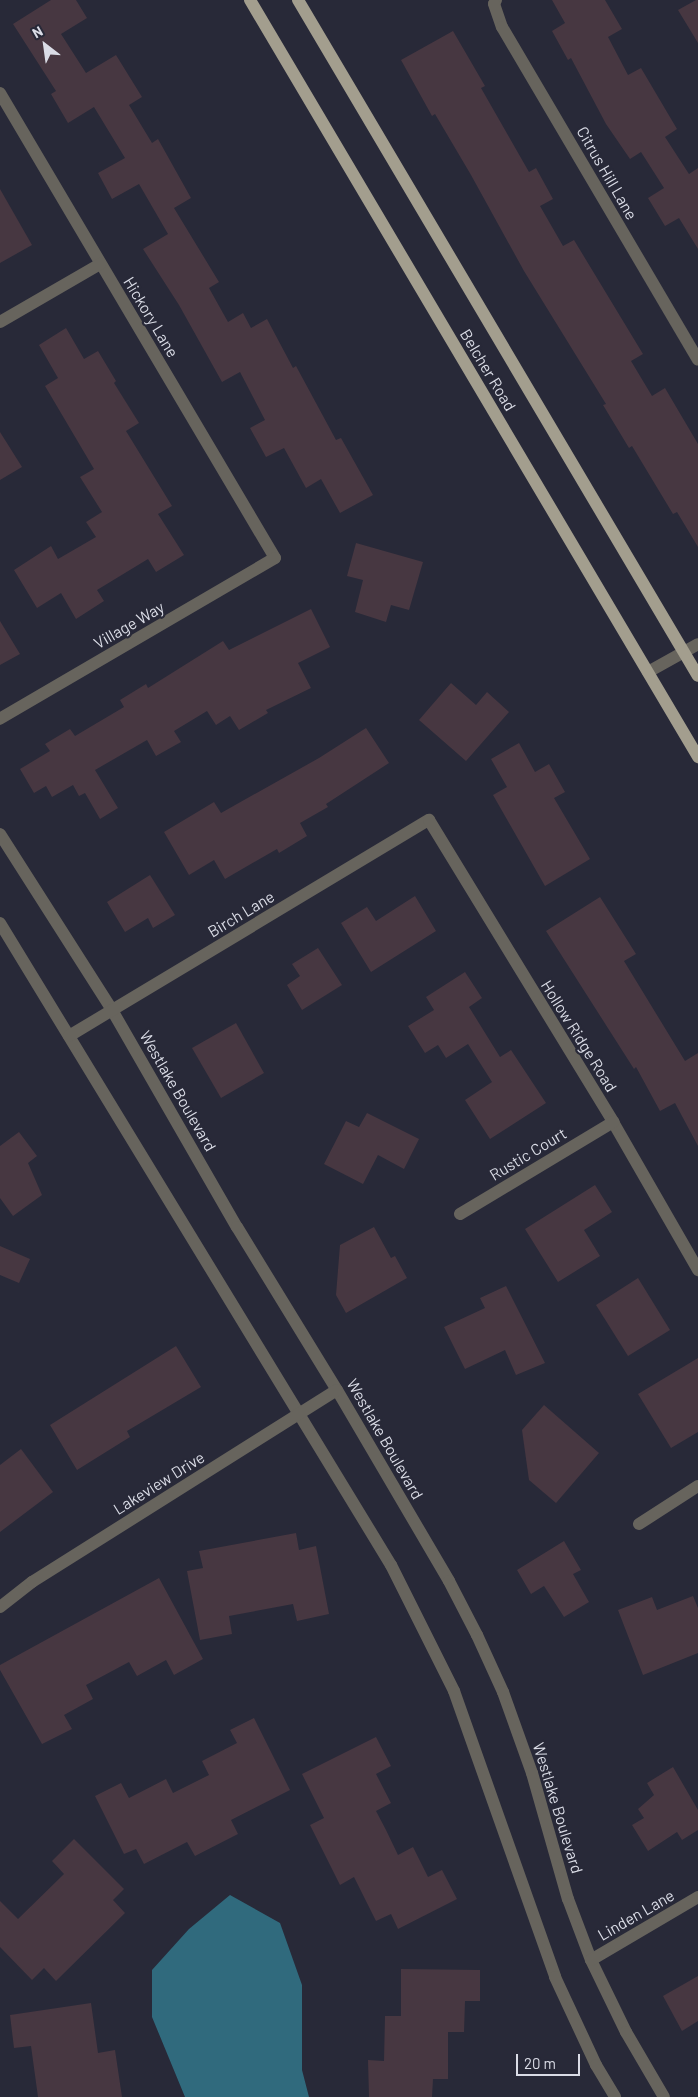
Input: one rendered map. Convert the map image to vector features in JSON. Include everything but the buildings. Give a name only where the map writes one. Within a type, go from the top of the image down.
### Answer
[{"type":"main road","name":"Belcher Road","points":[[250,0],[698,757]]},
{"type":"main road","name":"Belcher Road","points":[[298,0],[698,676]]},
{"type":"street","name":"Citrus Hill Lane","points":[[496,0],[494,4],[502,27],[698,360]]},
{"type":"street","name":"Hickory Lane","points":[[0,93],[275,558]]},
{"type":"street","points":[[0,322],[100,264]]},
{"type":"street","name":"Village Way","points":[[0,720],[275,558]]},
{"type":"street","points":[[648,672],[698,644]]},
{"type":"street","name":"Birch Lane","points":[[69,1036],[429,820]]},
{"type":"street","name":"Hollow Ridge Road","points":[[429,820],[613,1122],[698,1270]]},
{"type":"street","name":"Westlake Boulevard","points":[[0,834],[112,1010],[237,1227],[337,1390],[449,1581],[477,1635],[503,1692],[532,1773],[568,1899],[591,1960],[626,2032],[664,2097]]},
{"type":"street","points":[[0,923],[391,1565],[454,1691],[555,1977],[596,2065],[615,2097]]},
{"type":"street","name":"Rustic Court","points":[[460,1214],[613,1122]]},
{"type":"street","name":"Lakeview Drive","points":[[0,1607],[32,1582],[337,1390]]},
{"type":"street","points":[[639,1524],[698,1486]]},
{"type":"street","name":"Linden Lane","points":[[591,1960],[698,1897]]},
{"type":"water","points":[[230,1895],[280,1923],[302,1985],[302,2070],[309,2097],[185,2097],[152,2017],[152,1970],[189,1929]]}]
